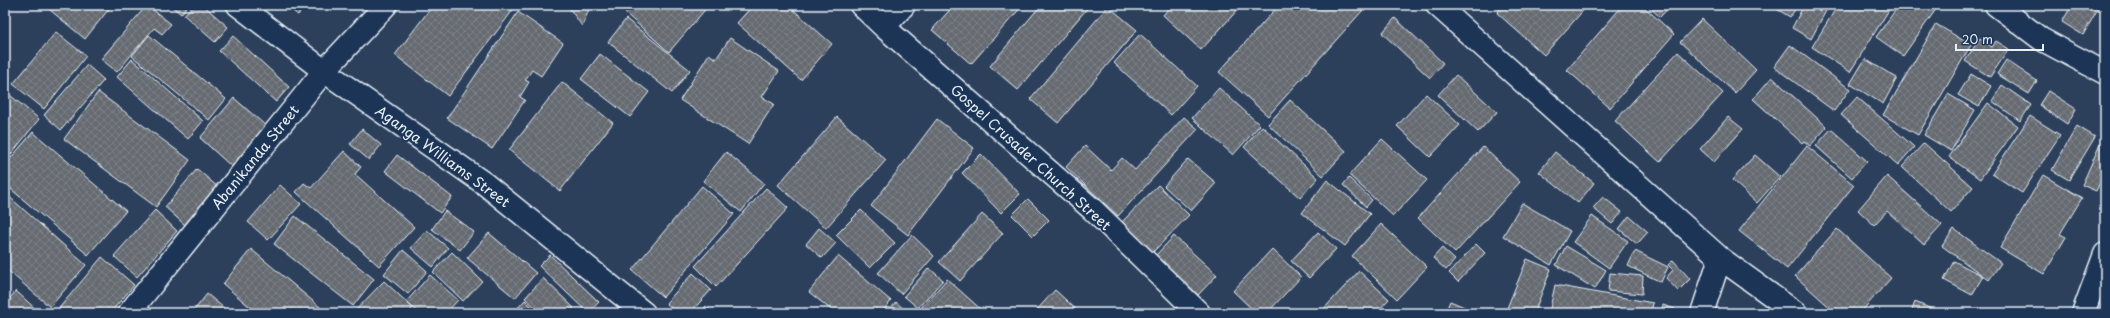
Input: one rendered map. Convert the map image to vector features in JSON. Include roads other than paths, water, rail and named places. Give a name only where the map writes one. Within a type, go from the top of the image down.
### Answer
[{"type":"street","name":"Aganga Williams Street","points":[[238,5],[324,71],[485,184],[644,313]]},
{"type":"street","name":"Abanikanda Street","points":[[129,313],[324,71],[386,5]]},
{"type":"street","name":"Gospel Crusader Church Street","points":[[861,5],[884,27],[1092,209],[1199,313]]},
{"type":"street","points":[[884,27],[904,5]]},
{"type":"street","points":[[1436,5],[1720,258],[1796,313]]},
{"type":"street","points":[[2002,7],[2041,39],[2105,73]]},
{"type":"street","points":[[2083,313],[2105,254]]},
{"type":"street","points":[[1702,313],[1720,258]]}]
